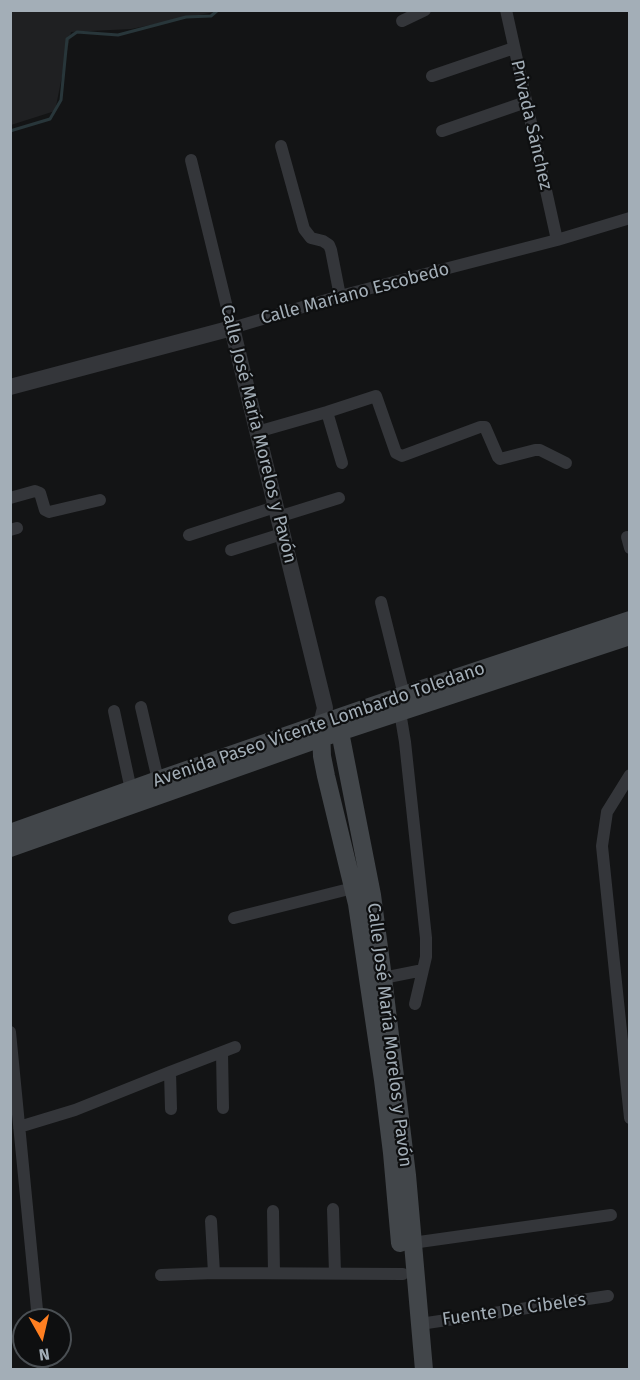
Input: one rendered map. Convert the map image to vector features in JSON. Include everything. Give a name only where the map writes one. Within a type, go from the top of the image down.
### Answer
[{"type":"main road","name":"Avenida Paseo Vicente Lombardo Toledano","points":[[402,703],[630,620]]},
{"type":"main road","name":"Avenida Paseo Vicente Lombardo Toledano","points":[[10,833],[158,780],[329,724],[630,636]]},
{"type":"main road","name":"Avenida Paseo Vicente Lombardo Toledano","points":[[10,848],[329,724]]},
{"type":"main road","name":"Calle José María Morelos y Pavón","points":[[329,724],[322,756],[326,776],[357,904],[383,978],[401,1119],[423,1370]]},
{"type":"main road","name":"Calle José María Morelos y Pavón","points":[[329,724],[372,895],[371,944],[413,1370]]},
{"type":"street","points":[[402,21],[425,10]]},
{"type":"street","name":"Privada Sánchez","points":[[506,10],[557,240]]},
{"type":"street","points":[[432,76],[514,48]]},
{"type":"street","points":[[442,131],[526,102]]},
{"type":"street","points":[[281,146],[304,229],[311,238],[323,241],[331,250],[340,296]]},
{"type":"street","name":"Calle José María Morelos y Pavón","points":[[191,160],[329,724]]},
{"type":"street","name":"Calle Mariano Escobedo","points":[[10,387],[232,328],[340,296],[557,240],[630,218]]},
{"type":"street","points":[[256,432],[376,396],[396,453],[402,456],[485,427],[500,459],[540,450],[566,463]]},
{"type":"street","points":[[327,412],[342,463]]},
{"type":"street","points":[[10,498],[36,491],[40,493],[45,510],[49,512],[100,500]]},
{"type":"street","points":[[189,535],[339,498]]},
{"type":"street","points":[[231,550],[282,534]]},
{"type":"street","points":[[381,602],[402,703],[426,938],[426,957],[415,1004]]},
{"type":"street","points":[[141,707],[158,780]]},
{"type":"street","points":[[114,711],[131,790]]},
{"type":"street","points":[[630,775],[608,812],[602,846],[630,1118]]},
{"type":"street","points":[[234,918],[353,888]]},
{"type":"street","points":[[383,978],[423,970]]},
{"type":"street","points":[[10,1032],[37,1308]]},
{"type":"street","points":[[19,1126],[75,1110],[235,1047]]},
{"type":"street","points":[[222,1052],[223,1108]]},
{"type":"street","points":[[170,1072],[171,1109]]},
{"type":"street","points":[[333,1209],[335,1273]]},
{"type":"street","points":[[273,1211],[274,1273]]},
{"type":"street","points":[[412,1243],[611,1215]]},
{"type":"street","points":[[212,1221],[214,1273]]},
{"type":"street","points":[[161,1275],[403,1274]]},
{"type":"street","name":"Fuente De Cibeles","points":[[420,1324],[608,1296]]},
{"type":"shaded area","points":[[10,11],[219,11],[131,29],[71,32],[55,111],[11,125]]},
{"type":"waterway","points":[[10,131],[50,119],[61,100],[67,39],[77,32],[118,35],[186,17],[211,16],[218,10]]}]
